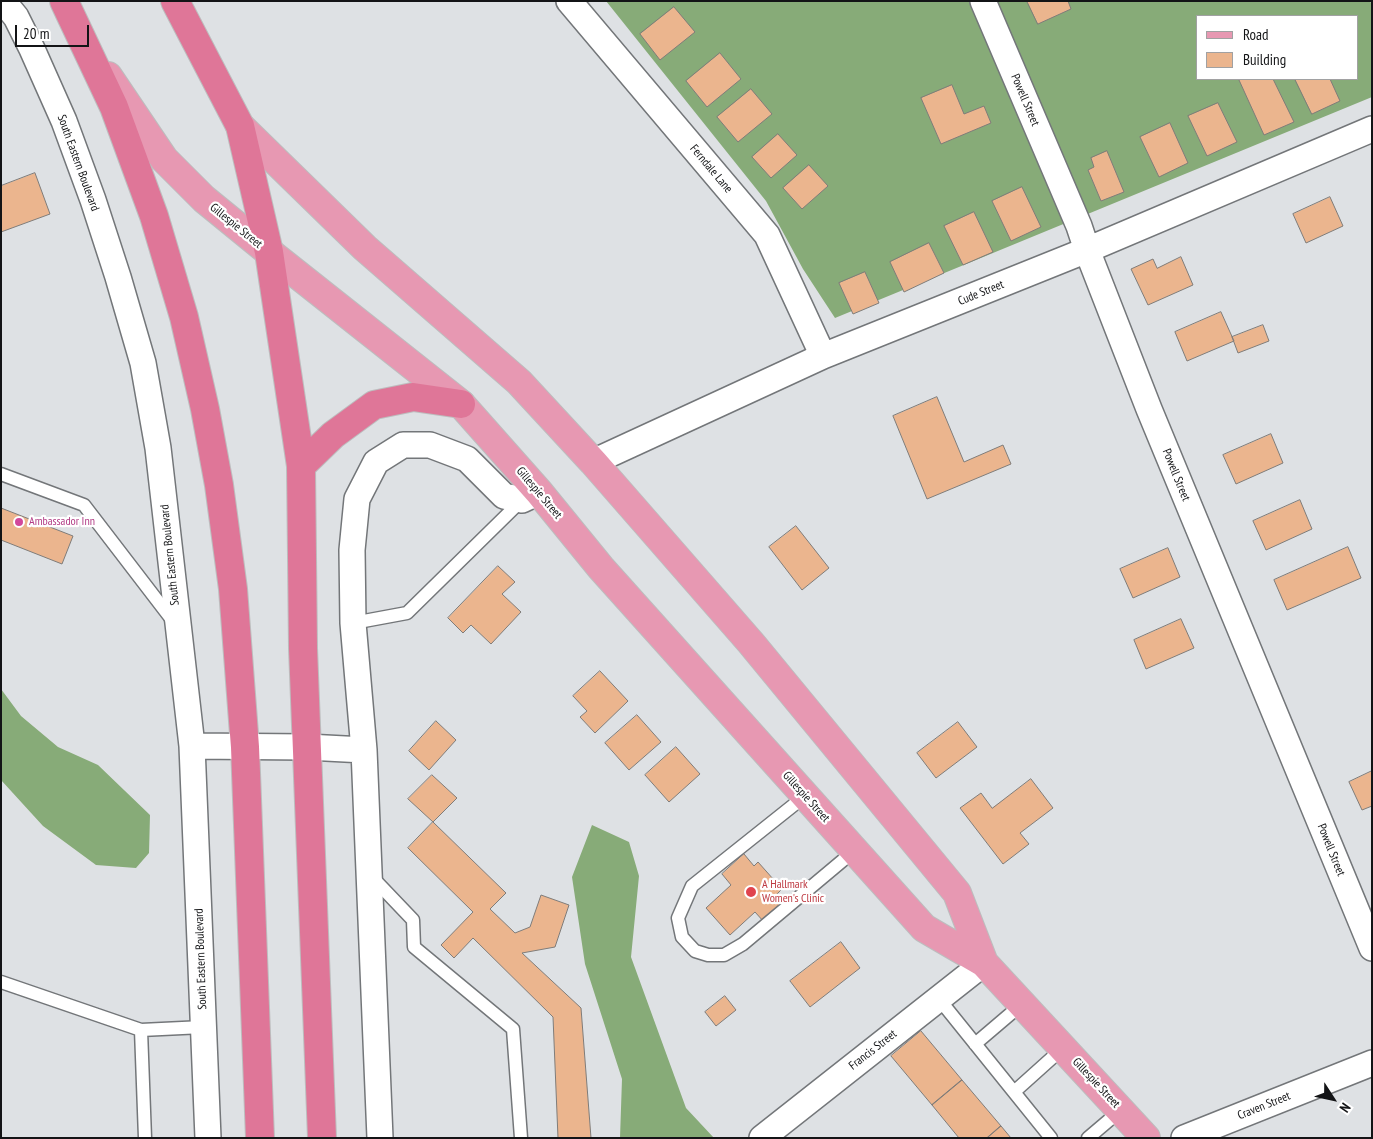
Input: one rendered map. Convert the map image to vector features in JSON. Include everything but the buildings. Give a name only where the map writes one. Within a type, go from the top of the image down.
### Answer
[{"type":"highway","points":[[64,1],[114,107],[154,216],[184,317],[205,409],[219,485],[233,589],[245,747],[260,1138]]},
{"type":"highway","points":[[175,1],[240,126],[269,252],[301,466],[303,648],[322,1138]]},
{"type":"highway","points":[[301,466],[333,435],[374,405],[413,398],[461,404]]},
{"type":"main road","name":"Gillespie Street","points":[[82,37],[164,159],[204,200],[461,404],[530,496],[601,568],[924,928],[984,963],[1146,1138]]},
{"type":"main road","name":"Gillespie Street","points":[[240,126],[365,248],[519,382],[593,462],[751,643],[957,893],[984,963]]},
{"type":"street","name":"South Eastern Boulevard","points":[[3,1],[16,17],[64,121],[99,217],[143,363],[158,448],[192,746],[208,1138]]},
{"type":"street","name":"Ferndale Lane","points":[[569,1],[767,235],[823,356]]},
{"type":"street","name":"Powell Street","points":[[983,1],[1079,226],[1149,409],[1372,948]]},
{"type":"street","name":"Cude Street","points":[[593,462],[823,356],[1087,250],[1372,129]]},
{"type":"street","points":[[380,1138],[364,750],[353,623],[352,550],[357,500],[376,462],[403,445],[430,445],[467,459],[504,496],[530,496]]},
{"type":"street","points":[[192,746],[307,747],[364,750]]},
{"type":"street","name":"Francis Street","points":[[762,1138],[984,963]]},
{"type":"street","name":"Craven Street","points":[[1184,1138],[1372,1063]]},
{"type":"lane","points":[[1,474],[84,505],[179,628]]},
{"type":"lane","points":[[353,623],[407,613],[530,496]]},
{"type":"lane","points":[[805,796],[692,886],[678,918],[682,937],[695,951],[708,955],[724,955],[743,944],[854,851]]},
{"type":"lane","points":[[370,875],[413,920],[414,947],[513,1029],[521,1138]]},
{"type":"lane","points":[[1,982],[141,1030],[204,1027]]},
{"type":"lane","points":[[939,999],[1051,1138]]},
{"type":"lane","points":[[975,1044],[1022,1004]]},
{"type":"lane","points":[[141,1030],[145,1138]]},
{"type":"lane","points":[[1014,1092],[1063,1048]]},
{"type":"lane","points":[[1088,1138],[1121,1110]]},
{"type":"green space","points":[[606,1],[1370,1],[1372,5],[1372,97],[835,318],[803,269],[766,201]]},
{"type":"green space","points":[[1,689],[21,716],[58,747],[98,765],[150,815],[149,853],[136,868],[96,865],[43,826],[1,780]]},
{"type":"green space","points":[[592,825],[629,842],[639,876],[631,957],[686,1108],[714,1138],[620,1138],[622,1079],[585,964],[572,877]]},
{"type":"place","name":"Ambassador Inn","points":[[19,522]]},
{"type":"place","name":"A Hallmark Women's Clinic","points":[[751,892]]}]
